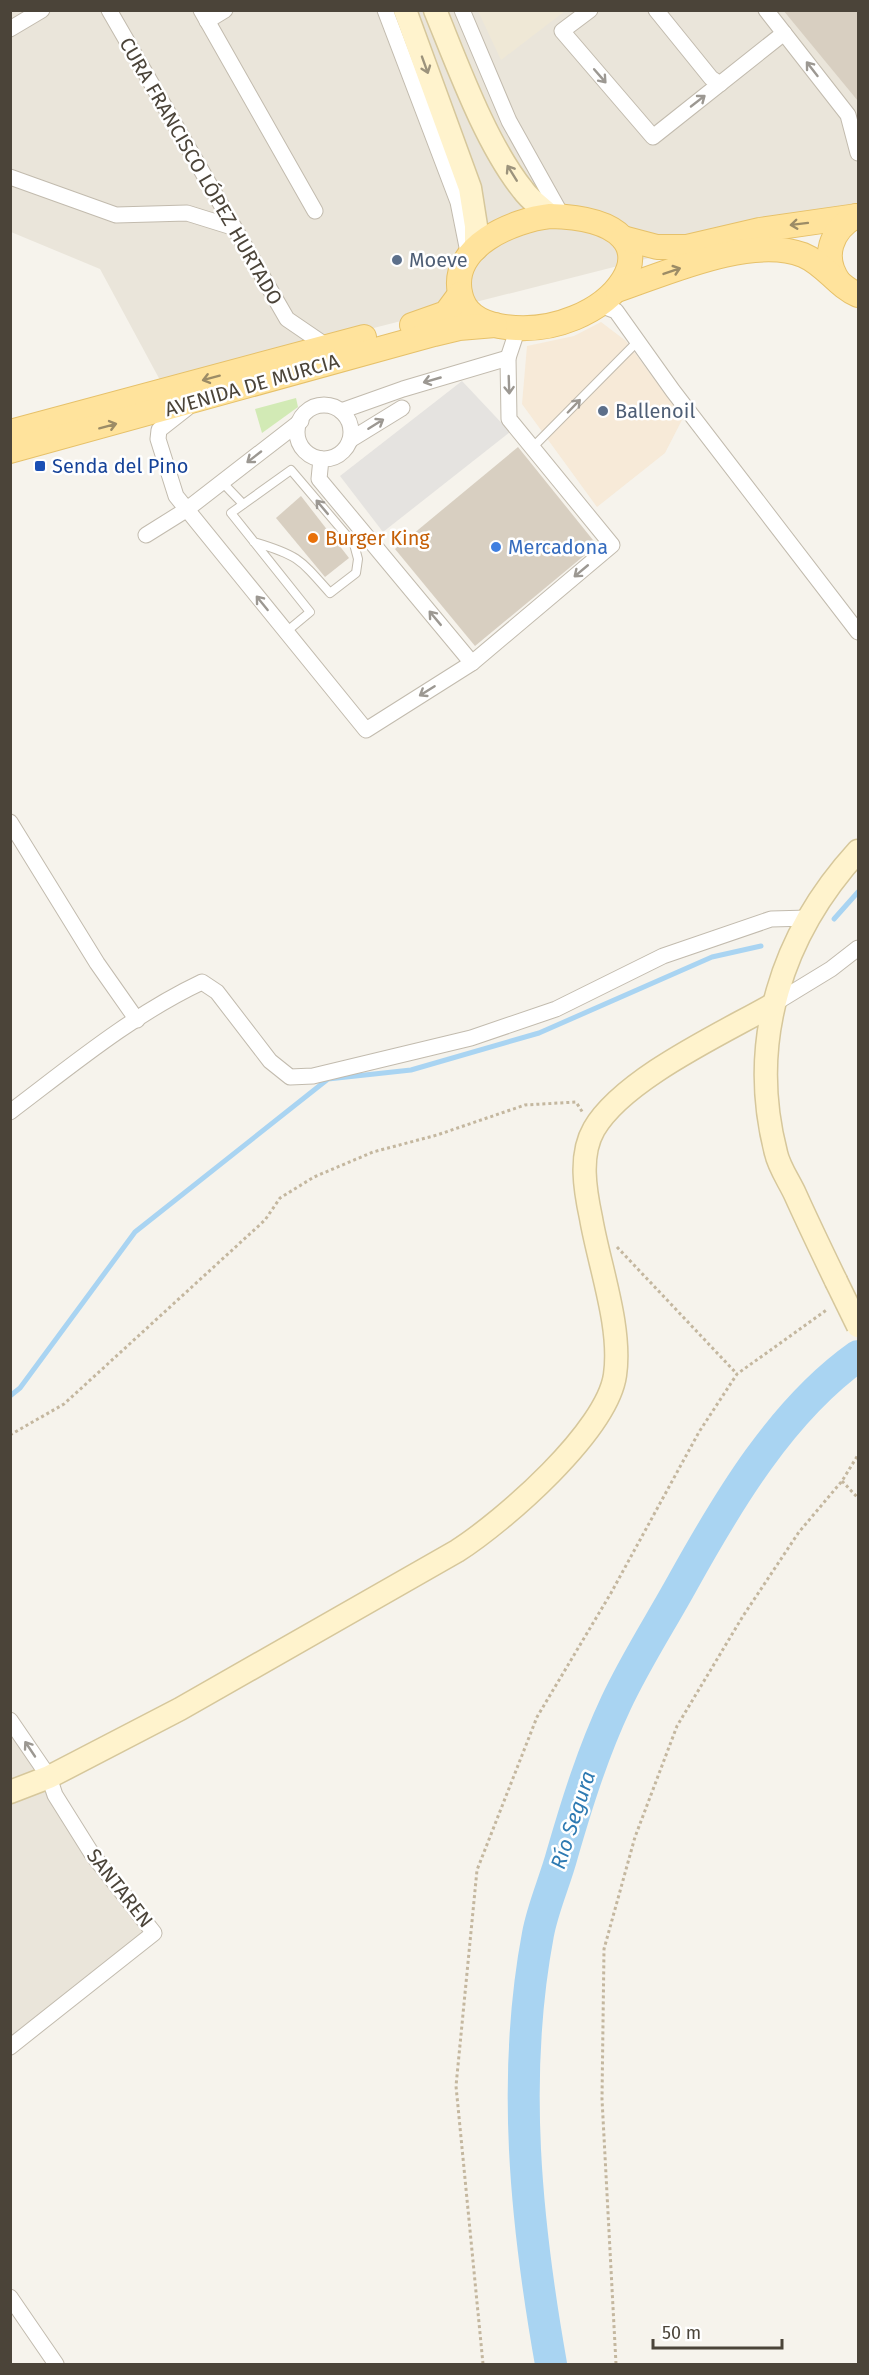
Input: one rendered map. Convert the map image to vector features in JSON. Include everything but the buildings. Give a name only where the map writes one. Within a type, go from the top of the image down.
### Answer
[{"type":"main road","points":[[405,10],[470,188],[476,226],[472,253],[460,276],[460,294],[463,303],[476,318],[507,327],[562,323],[609,297],[679,269],[760,248],[803,255],[850,289]]},
{"type":"main road","points":[[435,10],[465,83],[509,170],[524,192],[556,216]]},
{"type":"main road","points":[[472,253],[511,226],[556,216],[597,220],[623,238],[627,245],[630,263],[629,272],[609,297]]},
{"type":"main road","points":[[623,238],[657,247],[687,247],[760,230],[858,216]]},
{"type":"main road","points":[[850,289],[830,264],[832,240],[838,230],[858,216]]},
{"type":"main road","name":"AVENIDA DE MURCIA","points":[[10,451],[57,429],[328,346],[438,317],[454,305],[460,294]]},
{"type":"main road","name":"AVENIDA DE MURCIA","points":[[10,432],[57,429],[198,401],[459,328],[507,327]]},
{"type":"main road","points":[[858,850],[823,894],[789,959],[772,1005],[766,1053],[767,1101],[776,1155],[858,1326]]},
{"type":"main road","points":[[10,1792],[49,1777],[180,1709],[457,1551],[486,1532],[543,1481],[599,1414],[610,1395],[615,1375],[616,1353],[611,1317],[585,1181],[586,1152],[594,1130],[609,1109],[631,1090],[677,1059],[772,1005]]},
{"type":"street","points":[[10,30],[42,10]]},
{"type":"street","name":"CURA FRANCISCO LÓPEZ HURTADO","points":[[109,10],[232,228],[287,319],[328,346]]},
{"type":"street","points":[[225,10],[204,16],[315,211]]},
{"type":"street","points":[[385,10],[458,202],[472,253]]},
{"type":"street","points":[[462,10],[509,121],[556,216]]},
{"type":"street","points":[[590,10],[562,31],[652,137],[784,33]]},
{"type":"street","points":[[656,10],[711,78],[720,84]]},
{"type":"street","points":[[766,10],[853,114],[858,153]]},
{"type":"street","points":[[10,177],[116,215],[187,213],[232,228]]},
{"type":"street","points":[[609,297],[616,311],[638,341],[858,632]]},
{"type":"street","points":[[198,401],[168,420],[159,430],[158,439],[176,496],[366,730],[472,663],[612,545],[509,418],[507,327]]},
{"type":"street","points":[[146,535],[186,510],[301,421],[315,407],[324,406],[341,411],[403,389],[508,358]]},
{"type":"street","points":[[301,421],[298,435],[300,444],[312,456],[328,459],[342,453],[350,440],[402,408]]},
{"type":"street","points":[[341,411],[350,424],[350,440]]},
{"type":"street","points":[[321,459],[319,479],[472,663]]},
{"type":"street","points":[[10,822],[97,963],[137,1020]]},
{"type":"street","points":[[10,1112],[137,1020],[202,982],[217,992],[270,1061],[290,1077],[313,1076],[471,1038],[556,1009],[663,956],[771,919],[809,918]]},
{"type":"street","points":[[772,1005],[831,969],[858,948]]},
{"type":"street","points":[[10,1720],[49,1777]]},
{"type":"street","name":"SANTAREN","points":[[10,2047],[154,1933],[92,1854],[55,1795],[49,1777]]},
{"type":"street","points":[[10,2297],[56,2364]]},
{"type":"lane","points":[[533,447],[638,341]]},
{"type":"lane","points":[[254,542],[285,551],[300,560],[330,593],[356,573],[358,559],[354,544],[291,470],[231,513],[254,542],[310,612],[286,632]]},
{"type":"lane","points":[[222,482],[243,504]]},
{"type":"path","points":[[10,1435],[64,1404],[265,1220],[280,1198],[314,1177],[373,1152],[437,1135],[525,1105],[576,1102],[594,1130]]},
{"type":"path","points":[[593,1229],[620,1249],[737,1374]]},
{"type":"path","points":[[483,2364],[456,2086],[477,1870],[537,1717],[611,1593],[699,1432],[737,1374],[831,1307]]},
{"type":"path","points":[[616,2364],[602,2098],[604,1949],[635,1837],[677,1726],[743,1616],[799,1532],[842,1480],[858,1455]]},
{"type":"path","points":[[842,1480],[858,1498]]},
{"type":"shaded area","points":[[10,11],[858,11],[858,205],[161,382],[100,269],[11,232]]},
{"type":"shaded area","points":[[478,11],[565,11],[501,60]]},
{"type":"shaded area","name":"Ballenoil","points":[[601,322],[626,341],[683,418],[665,453],[597,507],[522,404],[527,346],[574,336]]},
{"type":"shaded area","points":[[462,381],[510,432],[383,532],[340,476]]},
{"type":"shaded area","points":[[10,1723],[157,1940],[11,2053],[10,2053]]},
{"type":"green space","points":[[296,398],[298,407],[262,433],[255,409]]},
{"type":"waterway","points":[[834,919],[858,892]]},
{"type":"waterway","points":[[10,1396],[20,1388],[135,1232],[328,1079],[411,1070],[539,1033],[712,957],[761,946]]},
{"type":"waterway","name":"Río Segura","points":[[551,2364],[529,2204],[524,2096],[525,2042],[530,1988],[543,1914],[593,1759],[616,1703],[640,1657],[719,1520],[759,1459],[805,1403],[858,1356]]},
{"type":"place","name":"Moeve","points":[[397,260]]},
{"type":"place","name":"Ballenoil","points":[[603,411]]},
{"type":"place","name":"Senda del Pino","points":[[40,466]]},
{"type":"place","name":"Burger King","points":[[313,538]]},
{"type":"place","name":"Mercadona","points":[[496,547]]}]
